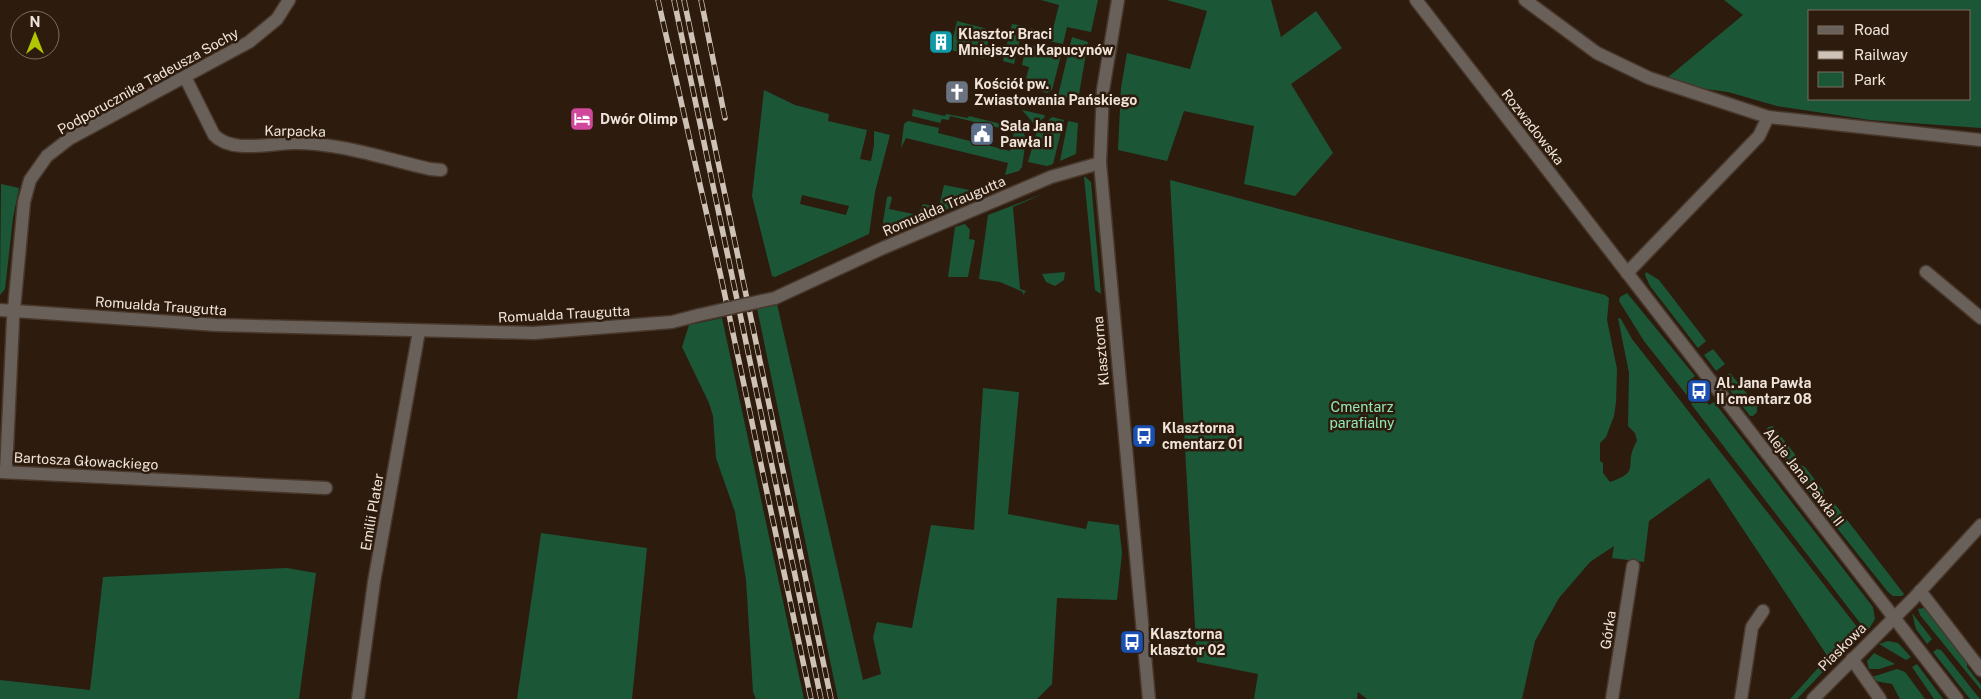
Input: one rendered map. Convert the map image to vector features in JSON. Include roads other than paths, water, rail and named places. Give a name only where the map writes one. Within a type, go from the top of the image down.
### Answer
[{"type":"street","name":"Podporucznika Tadeusza Sochy","points":[[14,310],[24,202],[30,180],[47,156],[70,139],[249,42],[277,19],[289,0]]},
{"type":"street","name":"Klasztorna","points":[[1118,0],[1102,90],[1100,163],[1149,699]]},
{"type":"street","name":"Rozwadowska","points":[[1416,0],[1628,273]]},
{"type":"street","points":[[1525,0],[1597,53],[1649,78],[1768,117],[1981,140]]},
{"type":"street","name":"Karpacka","points":[[185,77],[214,135],[220,142],[246,146],[303,143],[328,146],[430,170],[440,170]]},
{"type":"street","points":[[1628,273],[1759,136],[1768,117]]},
{"type":"street","name":"Romualda Traugutta","points":[[0,310],[217,325],[419,331],[534,333],[672,322],[775,298],[804,287],[883,248],[1058,174],[1100,163]]},
{"type":"street","points":[[1926,272],[1981,318]]},
{"type":"street","name":"Aleje Jana Pawła II","points":[[1628,273],[1957,699]]},
{"type":"street","name":"Bartosza Głowackiego","points":[[14,310],[3,471],[326,488]]},
{"type":"street","name":"Emilii Plater","points":[[358,699],[374,582],[419,331]]},
{"type":"street","name":"Piaskowa","points":[[1813,699],[1894,618],[1981,525]]},
{"type":"street","name":"Górka","points":[[1612,699],[1633,566]]},
{"type":"street","points":[[1920,591],[1981,670]]},
{"type":"street","points":[[1741,699],[1750,633],[1754,622],[1763,611]]},
{"type":"street","points":[[1852,658],[1880,699]]},
{"type":"railway","points":[[658,0],[721,277],[811,699]]},
{"type":"railway","points":[[674,0],[821,699]]},
{"type":"railway","points":[[684,0],[831,699]]},
{"type":"railway","points":[[701,0],[725,118]]},
{"type":"place","name":"Klasztor Braci Mniejszych Kapucynów","points":[[941,42]]},
{"type":"place","name":"Kościół pw. Zwiastowania Pańskiego","points":[[957,92]]},
{"type":"place","name":"Dwór Olimp","points":[[582,119]]},
{"type":"place","name":"Sala Jana Pawła II","points":[[982,134]]},
{"type":"place","name":"Al. Jana Pawła II cmentarz 08","points":[[1699,391]]},
{"type":"place","name":"Klasztorna cmentarz 01","points":[[1144,436]]},
{"type":"place","name":"Klasztorna klasztor 02","points":[[1132,642]]},
{"type":"park label","name":"Cmentarz parafialny","points":[[1362,416]]}]
